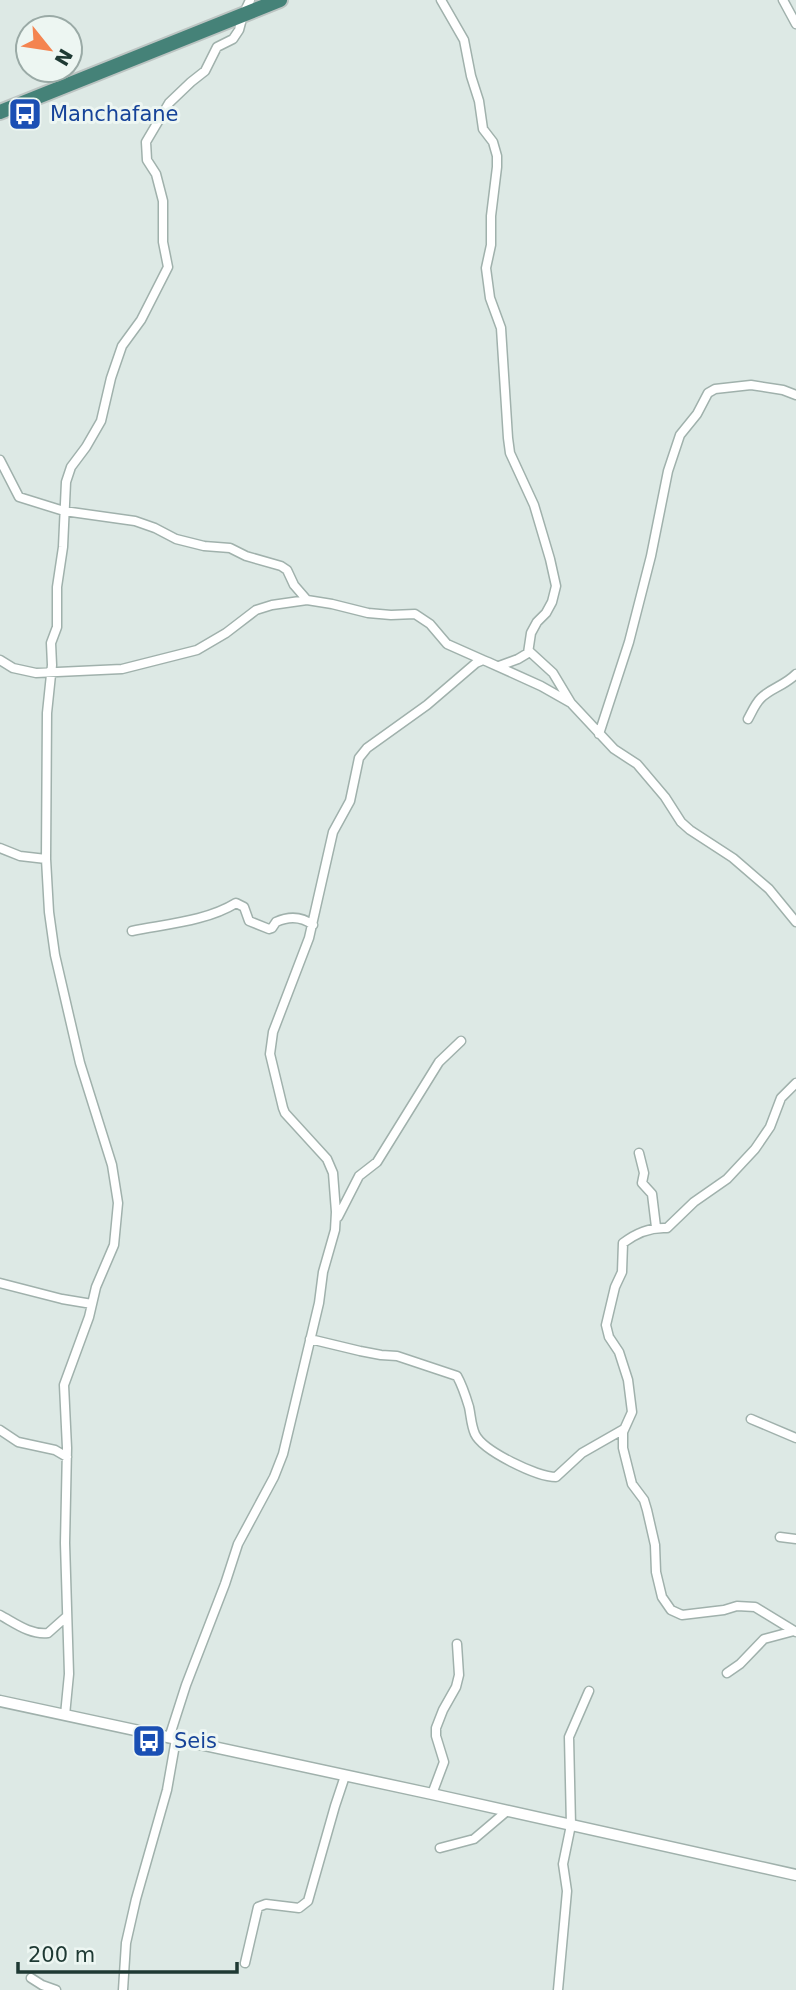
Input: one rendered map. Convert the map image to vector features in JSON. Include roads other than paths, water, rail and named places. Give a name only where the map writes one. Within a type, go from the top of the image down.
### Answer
[{"type":"highway","points":[[0,112],[280,0]]},
{"type":"street","points":[[65,1715],[69,1674],[64,1380],[81,1339],[96,1287],[114,1245],[118,1194],[105,1140],[80,1063],[55,955],[49,912],[46,859],[47,713],[51,643],[57,626],[57,587],[63,547],[64,511],[68,476],[75,460],[101,421],[120,352],[146,312],[168,267],[163,242],[163,201],[156,174],[145,154],[146,142],[169,103],[205,71],[218,47],[233,39],[250,0]]},
{"type":"street","points":[[441,0],[464,40],[483,129],[493,142],[497,156],[491,245],[486,268],[490,298],[501,328],[510,453],[534,505],[556,586],[552,602],[533,627],[529,651],[518,659],[499,666]]},
{"type":"street","points":[[783,0],[796,24]]},
{"type":"street","points":[[599,734],[629,642],[668,471],[680,435],[697,414],[708,393],[715,389],[751,384],[796,395]]},
{"type":"street","points":[[0,460],[19,497],[64,511],[135,521],[176,539],[204,546],[230,548],[246,556],[281,566],[287,570],[307,600]]},
{"type":"street","points":[[0,660],[6,665],[36,673],[122,669],[197,650],[256,610],[307,600],[368,613],[415,614],[430,624],[447,643],[541,686],[571,703],[614,749],[640,768],[666,797],[681,822],[733,858],[769,889],[796,922]]},
{"type":"street","points":[[529,651],[552,673],[571,703]]},
{"type":"street","points":[[123,1990],[126,1943],[167,1790],[173,1739],[186,1685],[238,1544],[274,1477],[283,1454],[336,1219],[334,1180],[327,1159],[285,1113],[270,1054],[274,1032],[313,925],[333,832],[352,794],[359,758],[367,748],[427,705],[482,660]]},
{"type":"street","points":[[748,719],[762,697],[783,686],[796,674]]},
{"type":"street","points":[[0,848],[20,856],[46,859]]},
{"type":"street","points":[[132,931],[194,919],[229,908],[236,903],[244,907],[249,921],[269,929],[276,922],[288,918],[305,919],[313,925]]},
{"type":"street","points":[[336,1219],[359,1176],[377,1161],[439,1062],[461,1041]]},
{"type":"street","points":[[795,1632],[755,1607],[737,1606],[682,1615],[667,1605],[662,1597],[657,1582],[655,1545],[647,1510],[629,1475],[622,1439],[632,1412],[628,1380],[606,1325],[615,1287],[622,1272],[623,1243],[656,1227],[670,1226],[694,1202],[727,1179],[764,1137],[771,1127],[781,1098],[796,1083]]},
{"type":"street","points":[[639,1153],[644,1173],[642,1184],[652,1194],[656,1227]]},
{"type":"street","points":[[0,1283],[92,1304]]},
{"type":"street","points":[[310,1339],[360,1351],[397,1356],[457,1376],[469,1407],[476,1437],[502,1458],[541,1476],[558,1476],[582,1452],[624,1429]]},
{"type":"street","points":[[751,1419],[796,1438]]},
{"type":"street","points":[[0,1430],[18,1442],[55,1450],[67,1457]]},
{"type":"street","points":[[780,1537],[796,1539]]},
{"type":"street","points":[[0,1615],[27,1631],[45,1634],[66,1617]]},
{"type":"street","points":[[727,1673],[740,1664],[764,1639],[795,1632]]},
{"type":"street","points":[[432,1794],[444,1762],[436,1728],[459,1675],[457,1644]]},
{"type":"street","points":[[558,1990],[567,1891],[563,1864],[571,1825],[569,1737],[589,1691]]},
{"type":"street","points":[[0,1701],[796,1875]]},
{"type":"street","points":[[245,1963],[258,1906],[266,1904],[299,1908],[308,1901],[345,1776]]},
{"type":"street","points":[[440,1848],[474,1839],[507,1811]]},
{"type":"street","points":[[31,1978],[57,1990]]},
{"type":"place","name":"Manchafane","points":[[25,114]]},
{"type":"place","name":"Seis","points":[[149,1741]]}]
